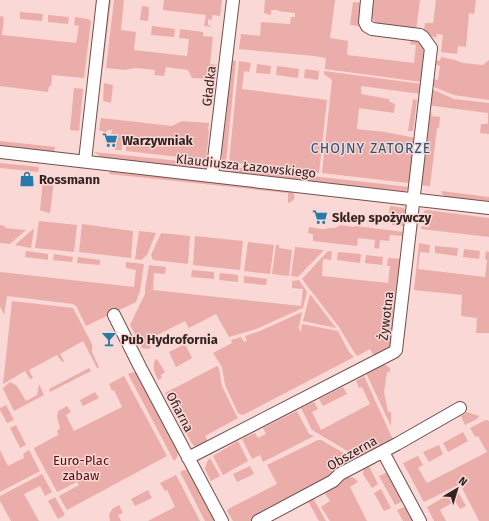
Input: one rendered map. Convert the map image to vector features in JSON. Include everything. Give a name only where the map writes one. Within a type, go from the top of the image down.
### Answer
[{"type":"street","points":[[85,161],[103,0]]},
{"type":"street","name":"Gładka","points":[[212,176],[233,0]]},
{"type":"street","name":"Żywotna","points":[[188,458],[396,350],[431,48],[420,35],[372,29],[367,26],[365,22],[367,0]]},
{"type":"street","name":"Klaudiusza Łazowskiego","points":[[0,152],[85,161],[149,170],[413,198],[489,208]]},
{"type":"street","name":"Ofiarna","points":[[114,315],[222,521]]},
{"type":"street","name":"Obszerna","points":[[258,521],[333,481],[340,474],[384,452],[460,408]]},
{"type":"street","points":[[384,452],[420,521]]},
{"type":"green space","points":[[107,0],[111,0],[103,67],[100,67]]},
{"type":"green space","points":[[114,0],[124,0],[121,30],[136,32],[134,50],[187,56],[189,39],[179,38],[180,29],[203,32],[203,36],[213,37],[210,64],[217,65],[213,79],[192,78],[188,70],[166,67],[164,76],[154,75],[155,70],[136,68],[125,70],[106,68]]},
{"type":"green space","points":[[164,0],[222,0],[220,16],[212,15],[212,20],[208,19],[208,25],[211,27],[204,26],[206,15],[163,10]]},
{"type":"green space","points":[[265,0],[335,0],[330,38],[348,41],[347,55],[414,63],[416,45],[410,44],[411,39],[417,39],[426,51],[422,82],[325,69],[326,58],[239,49],[241,34],[260,36],[261,22],[290,24],[291,17],[295,17],[295,13],[278,10],[271,10],[271,15],[264,13]]},
{"type":"green space","points":[[371,0],[420,0],[416,31],[380,27],[369,15]]},
{"type":"green space","points":[[436,0],[476,0],[474,14],[469,13],[466,47],[458,46],[457,54],[441,52],[443,35],[437,34],[436,38],[424,30],[425,23],[433,23]]},
{"type":"green space","points":[[353,2],[362,3],[359,26],[350,25]]},
{"type":"green space","points":[[142,6],[149,7],[148,21],[140,20]]},
{"type":"green space","points":[[20,12],[43,14],[42,21],[20,19]]},
{"type":"green space","points":[[48,15],[69,17],[68,24],[48,22]]},
{"type":"green space","points":[[0,16],[4,17],[2,35],[76,43],[79,26],[74,25],[75,17],[88,19],[91,21],[84,78],[52,75],[51,86],[49,86],[48,92],[0,86]]},
{"type":"green space","points":[[152,26],[175,29],[174,37],[151,35]]},
{"type":"green space","points":[[441,57],[463,63],[483,65],[489,60],[489,100],[454,95],[429,85],[429,78],[438,80],[440,66],[432,63],[432,60],[440,61]]},
{"type":"green space","points":[[231,60],[236,61],[226,162],[222,162],[221,147]]},
{"type":"green space","points":[[239,61],[251,63],[249,72],[244,71],[242,89],[327,100],[319,173],[229,162]]},
{"type":"green space","points":[[257,64],[271,66],[270,74],[256,73]]},
{"type":"green space","points":[[277,66],[299,69],[298,78],[276,75]]},
{"type":"green space","points":[[305,69],[319,71],[318,80],[304,78]]},
{"type":"green space","points":[[324,71],[422,84],[421,94],[361,86],[361,94],[389,99],[390,102],[395,104],[394,113],[359,108],[357,129],[385,132],[415,138],[410,181],[408,183],[322,173],[332,80],[324,74]]},
{"type":"green space","points":[[104,83],[113,85],[111,103],[103,101]]},
{"type":"green space","points":[[74,88],[83,89],[79,131],[70,130]]},
{"type":"green space","points":[[429,88],[454,99],[489,103],[489,134],[480,133],[481,124],[488,124],[488,113],[426,105]]},
{"type":"green space","points":[[413,99],[417,100],[413,131],[408,131]]},
{"type":"green space","points":[[431,112],[432,116],[440,117],[439,128],[437,128],[430,186],[419,185],[428,113]]},
{"type":"green space","points":[[101,118],[172,126],[182,121],[209,123],[206,160],[126,151],[126,146],[130,146],[130,143],[122,144],[122,150],[115,150],[117,134],[111,134],[112,130],[107,130],[107,133],[99,130]]},
{"type":"green space","points":[[0,141],[55,147],[54,152],[0,146]]},
{"type":"green space","points":[[94,152],[207,164],[197,169],[101,157]]},
{"type":"green space","points":[[0,163],[39,167],[38,172],[0,168]]},
{"type":"green space","points":[[224,166],[409,187],[405,192],[316,183],[232,172]]},
{"type":"green space","points":[[110,171],[291,191],[294,194],[294,199],[288,203],[288,193],[109,174]]},
{"type":"green space","points":[[43,179],[54,180],[50,213],[40,210]]},
{"type":"green space","points":[[441,191],[489,197],[489,201],[446,197]]},
{"type":"green space","points":[[390,206],[404,208],[404,226],[392,225],[393,214],[389,213]]},
{"type":"green space","points":[[427,210],[489,218],[489,237],[421,229],[422,226],[429,227],[431,215],[424,213],[424,211]]},
{"type":"green space","points":[[39,221],[77,225],[74,252],[35,248]]},
{"type":"green space","points":[[82,224],[133,231],[131,258],[79,252]]},
{"type":"green space","points":[[0,225],[5,226],[5,228],[26,230],[10,244],[0,243]]},
{"type":"green space","points":[[340,225],[404,232],[403,236],[390,235],[389,241],[380,240],[379,249],[374,248],[375,240],[358,238],[357,246],[313,241],[313,234],[308,233],[309,227],[327,229],[336,228]]},
{"type":"green space","points":[[33,229],[31,248],[15,245]]},
{"type":"green space","points":[[139,231],[156,233],[147,255],[141,260],[135,259]]},
{"type":"green space","points":[[161,233],[190,236],[188,264],[153,260],[151,255]]},
{"type":"green space","points":[[195,236],[243,241],[240,270],[193,265]]},
{"type":"green space","points":[[248,242],[274,245],[270,274],[244,271]]},
{"type":"green space","points":[[419,243],[430,245],[429,253],[420,252],[418,269],[485,277],[487,260],[485,259],[486,251],[489,252],[489,333],[476,333],[477,318],[461,316],[462,295],[414,290]]},
{"type":"green space","points":[[276,245],[279,245],[279,248],[292,250],[289,276],[272,274]]},
{"type":"green space","points":[[435,246],[458,248],[457,256],[435,253]]},
{"type":"green space","points":[[295,247],[324,250],[298,277],[291,276]]},
{"type":"green space","points":[[464,249],[480,251],[479,259],[463,257]]},
{"type":"green space","points":[[26,251],[48,254],[48,260],[25,257]]},
{"type":"green space","points":[[328,251],[332,251],[331,260],[323,259],[322,276],[388,283],[390,266],[387,266],[388,258],[404,259],[393,344],[386,350],[374,356],[370,349],[357,356],[339,327],[302,279]]},
{"type":"green space","points":[[338,252],[361,254],[360,263],[337,260]]},
{"type":"green space","points":[[54,254],[73,257],[72,262],[53,260]]},
{"type":"green space","points":[[366,255],[383,257],[382,265],[365,263]]},
{"type":"green space","points":[[78,257],[100,260],[100,265],[77,263]]},
{"type":"green space","points":[[126,262],[144,264],[140,291],[136,302],[86,326],[76,306],[73,304],[7,296],[4,315],[0,306],[0,272],[134,287],[136,270],[126,268]]},
{"type":"green space","points":[[149,265],[166,267],[165,274],[154,273],[153,290],[301,306],[303,289],[292,288],[292,281],[299,280],[307,292],[303,308],[256,329],[229,337],[216,314],[189,328],[185,321],[147,340],[151,348],[145,349],[142,348],[130,325],[145,294]]},
{"type":"green space","points":[[192,270],[214,272],[214,279],[191,277]]},
{"type":"green space","points":[[220,273],[238,275],[238,282],[219,280]]},
{"type":"green space","points":[[244,276],[267,279],[266,285],[244,283]]},
{"type":"green space","points":[[310,294],[336,328],[303,321]]},
{"type":"green space","points":[[12,301],[73,308],[92,344],[92,352],[99,367],[97,368],[83,341],[60,354],[64,361],[62,362],[57,355],[29,370],[33,378],[30,379],[25,371],[3,384]]},
{"type":"green space","points":[[302,312],[299,327],[297,325],[301,332],[302,324],[338,331],[349,352],[354,357],[243,415],[238,413],[225,385],[222,367],[213,353],[232,343],[231,340],[241,337],[244,342],[247,341],[245,336],[260,331]]},
{"type":"green space","points":[[185,344],[192,358],[176,367],[169,352]]},
{"type":"green space","points":[[157,359],[165,372],[161,375],[162,378],[158,380],[154,368],[155,360]]},
{"type":"green space","points":[[384,364],[390,368],[390,372],[387,372],[384,392],[388,412],[391,412],[391,426],[365,371]]},
{"type":"green space","points":[[217,366],[219,369],[222,386],[238,418],[205,436],[209,443],[198,447],[194,446],[165,393]]},
{"type":"green space","points":[[89,368],[91,371],[50,392],[49,389]]},
{"type":"green space","points":[[133,372],[138,374],[178,448],[178,456],[174,461],[128,374]]},
{"type":"green space","name":"Euro-Plac zabaw","points":[[124,376],[167,456],[67,510],[59,496],[79,485],[77,482],[57,492],[34,448],[58,435],[57,431],[60,428],[57,417],[58,411],[67,406],[71,412],[66,415],[74,431],[122,407],[114,390],[112,391],[109,384]]},
{"type":"green space","points":[[364,376],[394,442],[361,459],[312,430],[301,408],[314,402],[318,409],[312,412],[321,430],[370,404],[362,387],[359,388],[356,381]]},
{"type":"green space","points":[[10,382],[17,386],[26,401],[37,395],[39,384],[44,395],[14,411],[3,389]]},
{"type":"green space","points":[[343,387],[347,394],[323,406],[319,399]]},
{"type":"green space","points":[[95,392],[99,398],[83,406],[80,400]]},
{"type":"green space","points":[[6,405],[14,420],[7,423],[0,410],[0,408]]},
{"type":"green space","points":[[297,411],[309,434],[314,436],[263,462],[260,455],[252,459],[242,439],[255,433],[258,438],[266,434],[263,428]]},
{"type":"green space","points":[[467,412],[479,416],[477,419],[465,425],[461,416]]},
{"type":"green space","points":[[486,420],[489,421],[489,521],[479,521],[460,484],[424,502],[403,463],[418,456],[423,465],[418,468],[427,483],[487,452],[478,436],[475,437],[470,428]]},
{"type":"green space","points":[[16,425],[26,445],[20,448],[10,428]]},
{"type":"green space","points":[[463,432],[468,441],[448,452],[443,443]]},
{"type":"green space","points":[[318,440],[321,440],[358,461],[332,479],[253,521],[233,521],[227,511],[228,509],[277,484],[267,465]]},
{"type":"green space","points":[[238,441],[248,461],[223,475],[213,456]]},
{"type":"green space","points":[[439,445],[443,454],[429,462],[423,452]]},
{"type":"green space","points":[[0,450],[8,466],[24,458],[23,454],[29,450],[40,471],[0,492]]},
{"type":"green space","points":[[210,458],[220,476],[211,481],[205,469]]},
{"type":"green space","points":[[368,464],[378,484],[372,488],[363,474],[364,467]]},
{"type":"green space","points":[[250,466],[254,474],[237,482],[233,474]]},
{"type":"green space","points":[[184,470],[190,472],[217,521],[205,521],[180,472]]},
{"type":"green space","points":[[388,472],[403,501],[395,505],[379,476]]},
{"type":"green space","points":[[42,474],[52,492],[45,496],[40,486],[24,494],[39,521],[11,521],[0,501],[0,496]]},
{"type":"green space","points":[[176,475],[200,521],[148,521],[175,507],[167,490],[165,491],[160,483]]},
{"type":"green space","points":[[345,478],[354,478],[358,482],[350,487],[367,521],[330,521],[321,507],[330,501],[324,492]]},
{"type":"green space","points":[[381,489],[391,508],[384,511],[374,493]]},
{"type":"green space","points":[[148,490],[152,498],[135,506],[131,499]]},
{"type":"green space","points":[[457,490],[466,506],[460,509],[455,501],[440,510],[446,521],[434,521],[427,507]]},
{"type":"green space","points":[[55,497],[65,515],[58,519],[48,501]]},
{"type":"green space","points":[[313,498],[326,521],[319,521],[308,501]]},
{"type":"green space","points":[[119,505],[123,513],[118,515],[121,521],[110,521],[109,515],[112,509]]},
{"type":"green space","points":[[406,506],[414,521],[403,521],[397,510]]},
{"type":"place","name":"Warzywniak","points":[[110,140]]},
{"type":"place","name":"Rossmann","points":[[27,179]]},
{"type":"place","name":"Sklep spożywczy","points":[[320,217]]},
{"type":"place","name":"Pub Hydrofornia","points":[[109,339]]},
{"type":"district","name":"CHOJNY ZATORZE","points":[[371,148]]}]
